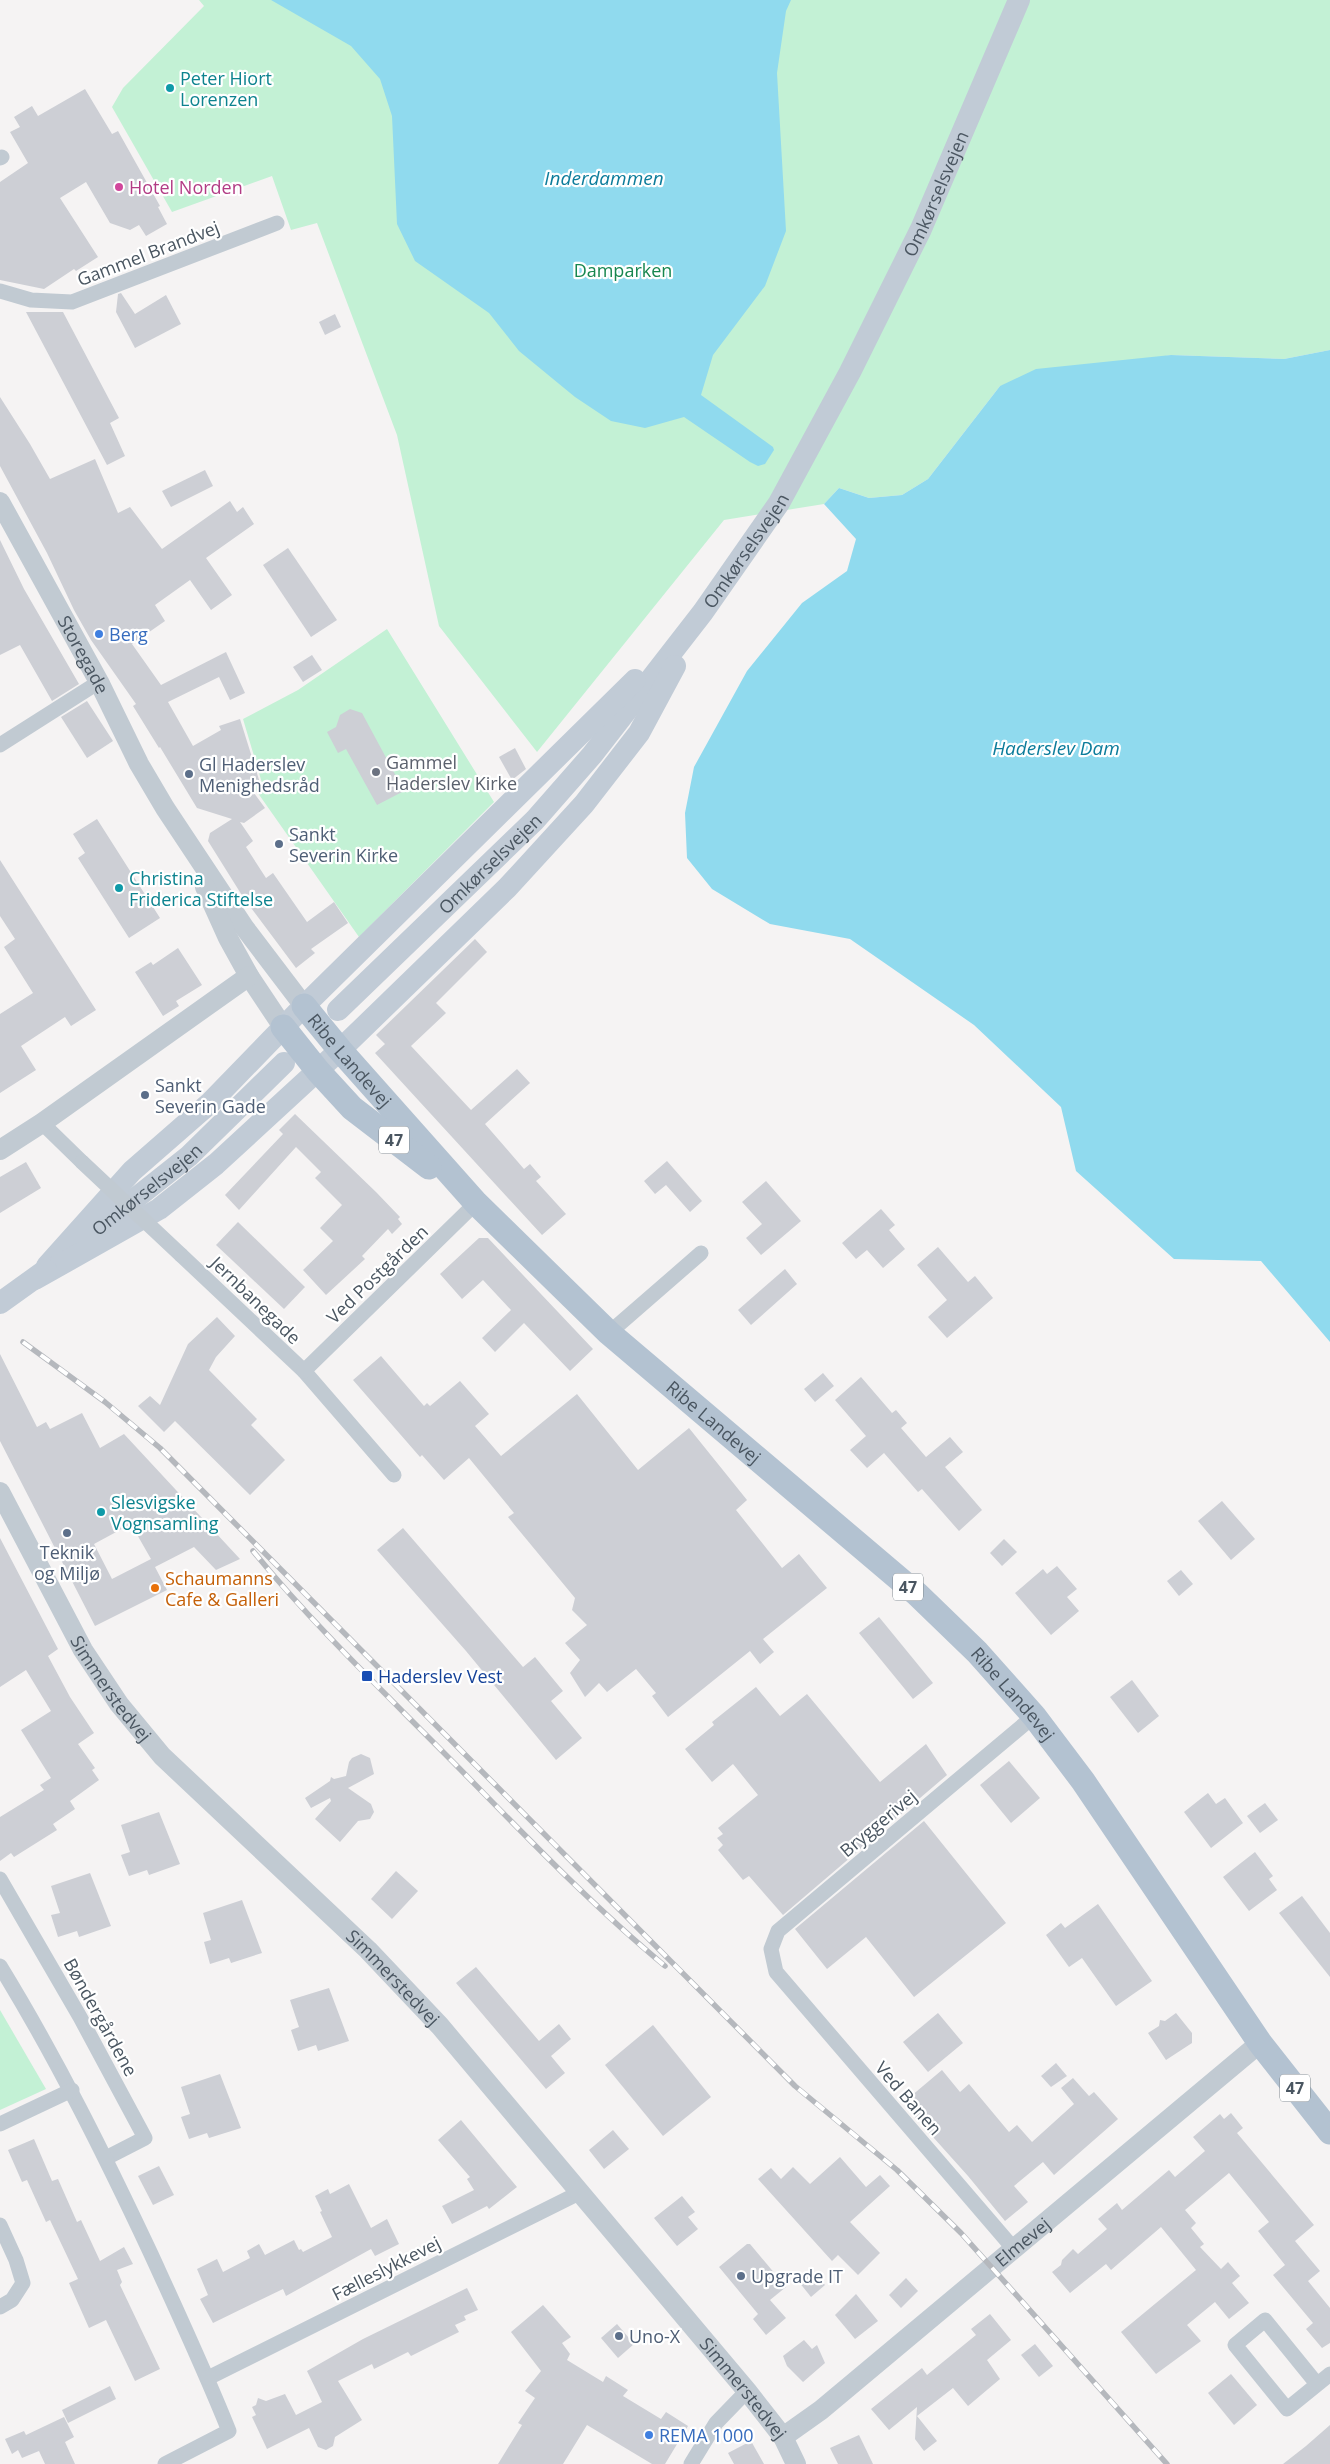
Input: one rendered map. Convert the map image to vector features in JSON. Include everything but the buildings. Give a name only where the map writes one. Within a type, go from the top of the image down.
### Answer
[{"type":"main road","name":"Omkørselsvejen","points":[[338,1010],[535,820],[592,755],[704,612],[779,503],[850,372],[921,229],[1020,0]]},
{"type":"main road","points":[[35,1279],[132,1171],[211,1102],[293,1017],[704,612]]},
{"type":"main road","points":[[35,1279],[159,1209],[216,1164],[329,1060],[507,888],[584,804],[639,733],[704,612]]},
{"type":"main road","name":"Ribe Landevej","points":[[293,1017],[329,1060],[404,1122],[476,1203],[609,1333],[917,1594],[977,1652],[1034,1716],[1083,1781],[1260,2044],[1330,2132]]},
{"type":"main road","name":"Ribe Landevej","points":[[329,1060],[352,1108],[476,1203]]},
{"type":"main road","name":"Omkørselsvejen","points":[[0,1303],[35,1279],[188,1156],[284,1063]]},
{"type":"street","name":"Gammel Brandvej","points":[[0,292],[31,300],[72,302],[277,223]]},
{"type":"street","name":"Storegade","points":[[0,502],[99,682],[140,764],[165,808],[228,938],[249,976],[293,1017]]},
{"type":"street","points":[[0,745],[99,682]]},
{"type":"street","name":"Storegade","points":[[165,808],[244,928],[293,1017]]},
{"type":"street","points":[[210,898],[293,1017]]},
{"type":"street","points":[[0,1150],[42,1123],[249,976]]},
{"type":"street","name":"Jernbanegade","points":[[42,1123],[304,1371],[394,1475]]},
{"type":"street","name":"Ved Postgården","points":[[304,1371],[476,1203]]},
{"type":"street","points":[[609,1333],[701,1252]]},
{"type":"street","name":"Simmerstedvej","points":[[0,1492],[6,1519],[83,1650],[119,1704],[162,1756],[381,1964],[440,2026],[747,2391],[783,2437],[796,2464]]},
{"type":"street","name":"Bryggerivej","points":[[776,1972],[771,1948],[778,1931],[1034,1716]]},
{"type":"street","name":"Bøndergårdene","points":[[0,1879],[80,2017],[145,2138],[106,2158]]},
{"type":"street","points":[[0,1966],[72,2090],[106,2158],[208,2378],[229,2431],[165,2464]]},
{"type":"street","name":"Ved Banen","points":[[776,1972],[1014,2249]]},
{"type":"street","name":"Elmevej","points":[[783,2437],[828,2404],[1260,2044]]},
{"type":"street","points":[[0,2124],[72,2090]]},
{"type":"street","name":"Fælleslykkevej","points":[[208,2378],[581,2192]]},
{"type":"street","points":[[0,2225],[16,2260],[23,2283],[12,2300],[0,2307]]},
{"type":"street","points":[[1317,2384],[1265,2320],[1235,2345],[1287,2409],[1330,2374]]},
{"type":"street","points":[[691,2464],[716,2423],[747,2391]]},
{"type":"green space","name":"Damparken","points":[[199,0],[1330,0],[1330,350],[1284,359],[1171,355],[1000,386],[928,479],[902,495],[869,498],[839,488],[824,504],[724,520],[537,752],[439,626],[397,435],[317,223],[291,230],[272,176],[172,212],[112,107],[123,88],[204,6]]},
{"type":"green space","points":[[387,629],[494,802],[359,937],[253,786],[262,783],[243,719],[298,690]]},
{"type":"green space","points":[[0,2010],[46,2089],[0,2110]]},
{"type":"water","name":"Inderdammen","points":[[271,0],[791,0],[786,11],[777,73],[786,231],[765,286],[713,355],[701,395],[773,447],[774,450],[765,464],[758,466],[750,462],[684,417],[645,428],[611,421],[575,397],[519,351],[489,313],[415,261],[397,224],[392,116],[380,79],[351,46]]},
{"type":"water","name":"Haderslev Dam","points":[[1330,350],[1330,1342],[1261,1261],[1174,1259],[1076,1171],[1061,1107],[974,1025],[850,939],[770,924],[712,889],[687,858],[685,813],[694,767],[747,671],[802,603],[847,571],[856,539],[824,504],[839,488],[869,498],[902,495],[928,479],[1000,386],[1036,369],[1171,355],[1284,359]]},
{"type":"railway","points":[[23,1342],[105,1402],[160,1448],[795,2086],[897,2170],[961,2233],[1167,2464]]},
{"type":"railway","points":[[253,1551],[325,1633],[530,1841],[665,1966]]},
{"type":"place","name":"Peter Hiort Lorenzen","points":[[170,88]]},
{"type":"place","name":"Hotel Norden","points":[[119,187]]},
{"type":"place","name":"Berg","points":[[99,634]]},
{"type":"place","name":"Gammel Haderslev Kirke","points":[[376,772]]},
{"type":"place","name":"Gl Haderslev Menighedsråd","points":[[189,774]]},
{"type":"place","name":"Sankt Severin Kirke","points":[[279,844]]},
{"type":"place","name":"Christina Friderica Stiftelse","points":[[119,888]]},
{"type":"place","name":"Sankt Severin Gade","points":[[145,1095]]},
{"type":"place","name":"Slesvigske Vognsamling","points":[[101,1512]]},
{"type":"place","name":"Teknik og Miljø","points":[[67,1533]]},
{"type":"place","name":"Schaumanns Cafe & Galleri","points":[[155,1588]]},
{"type":"place","name":"Haderslev Vest","points":[[367,1676]]},
{"type":"place","name":"Upgrade IT","points":[[741,2276]]},
{"type":"place","name":"Uno-X","points":[[619,2336]]},
{"type":"place","name":"REMA 1000","points":[[649,2435]]}]
